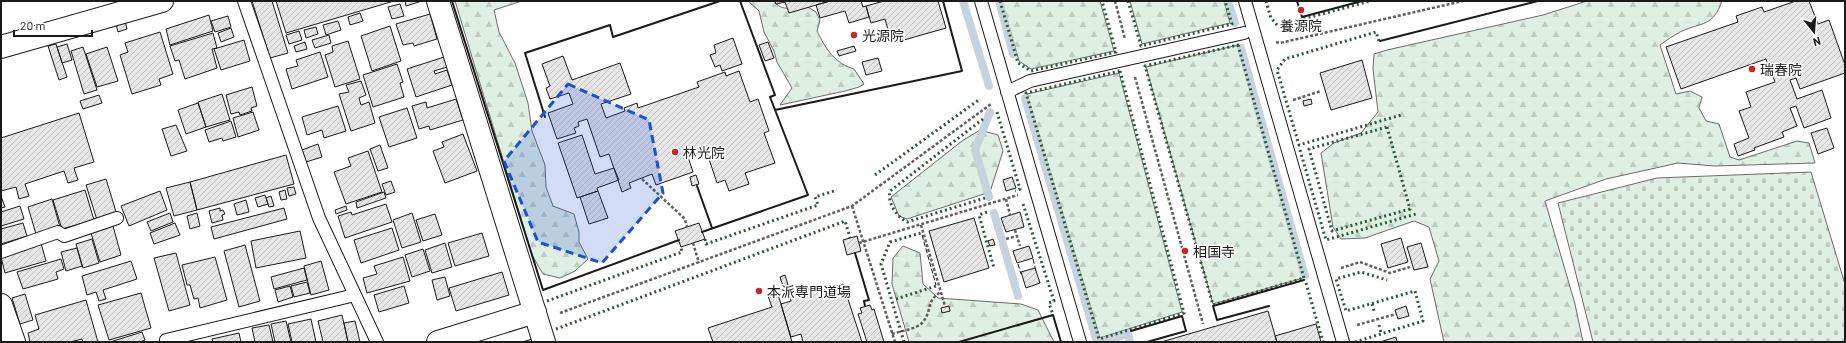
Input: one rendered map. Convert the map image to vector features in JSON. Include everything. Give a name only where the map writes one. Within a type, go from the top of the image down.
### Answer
[{"type":"street","points":[[1,47],[162,1]]},
{"type":"street","points":[[438,1],[544,342]]},
{"type":"street","points":[[1,305],[14,342]]},
{"type":"street","points":[[438,342],[537,317]]},
{"type":"lane","points":[[244,1],[319,218],[377,342]]},
{"type":"lane","points":[[981,1],[1080,342]]},
{"type":"lane","points":[[1245,1],[1343,342]]},
{"type":"lane","points":[[1007,92],[1030,81],[1244,33]]},
{"type":"lane","points":[[1,252],[58,232],[64,236],[117,218]]},
{"type":"lane","points":[[166,340],[355,295]]},
{"type":"path","points":[[1115,1],[1203,324]]},
{"type":"path","points":[[1280,43],[1463,1]]},
{"type":"path","points":[[1275,105],[1321,91]]},
{"type":"path","points":[[537,317],[699,263],[852,206],[1007,92]]},
{"type":"path","points":[[642,179],[684,219],[687,227]]},
{"type":"path","points":[[860,243],[1036,190]]},
{"type":"path","points":[[1006,199],[1010,215]]},
{"type":"path","points":[[852,206],[895,342]]},
{"type":"path","points":[[921,225],[945,306]]},
{"type":"path","points":[[1015,230],[1020,246]]},
{"type":"path","points":[[1006,239],[1017,236]]},
{"type":"path","points":[[692,243],[699,263]]},
{"type":"path","points":[[1323,273],[1360,262],[1390,274],[1410,267]]},
{"type":"path","points":[[892,334],[922,324],[927,316],[931,299],[941,292]]},
{"type":"path","points":[[1340,330],[1396,314]]},
{"type":"highlighted area","points":[[568,84],[649,120],[663,193],[602,263],[538,242],[504,161]]},
{"type":"green space","points":[[455,1],[522,1],[494,10],[499,32],[515,63],[528,103],[532,131],[545,165],[546,187],[553,206],[574,214],[579,232],[579,242],[588,259],[575,271],[560,278],[543,274],[532,255]]},
{"type":"green space","points":[[748,1],[774,1],[780,7],[784,8],[806,6],[816,12],[820,20],[817,31],[827,49],[841,63],[854,69],[864,84],[845,91],[780,105],[792,88],[777,62],[774,51],[764,32],[759,11]]},
{"type":"green space","points":[[1002,1],[1100,1],[1114,51],[1031,69],[1019,61]]},
{"type":"green space","points":[[1130,1],[1224,1],[1230,23],[1142,44]]},
{"type":"green space","points":[[1587,1],[1722,1],[1719,9],[1711,20],[1682,31],[1660,45],[1676,94],[1690,91],[1702,97],[1699,108],[1706,121],[1719,124],[1730,157],[1739,160],[1797,141],[1809,143],[1815,163],[1715,166],[1678,163],[1606,179],[1545,201],[1575,304],[1583,342],[1444,342],[1430,279],[1439,261],[1429,227],[1414,221],[1365,238],[1341,239],[1333,227],[1321,153],[1334,143],[1361,133],[1378,112],[1373,69],[1374,54],[1543,15]]},
{"type":"green space","points":[[1238,45],[1303,278],[1213,304],[1146,67]]},
{"type":"green space","points":[[1119,73],[1182,312],[1100,338],[1027,94]]},
{"type":"green space","points":[[980,130],[998,135],[1003,151],[990,192],[907,219],[899,216],[891,197],[962,141]]},
{"type":"green space","points":[[1811,172],[1845,284],[1845,342],[1593,342],[1558,203],[1657,178]]},
{"type":"green space","points":[[903,246],[920,253],[923,284],[938,298],[1021,304],[1038,310],[1054,342],[909,342],[892,284],[893,258]]},
{"type":"building","points":[[252,1],[272,1],[288,53],[270,58]]},
{"type":"building","points":[[276,1],[394,1],[286,33]]},
{"type":"building","points":[[405,1],[422,1],[406,6]]},
{"type":"building","points":[[775,1],[830,1],[789,13],[785,2],[776,4]]},
{"type":"building","points":[[830,1],[861,1],[863,7],[866,6],[869,17],[849,23],[845,11],[820,18],[816,5]]},
{"type":"building","points":[[884,1],[938,1],[946,28],[897,42],[896,36],[890,37],[885,19],[871,23],[866,6]]},
{"type":"building","points":[[1796,1],[1809,1],[1818,24],[1829,20],[1845,65],[1845,73],[1800,89],[1796,78],[1790,80],[1797,99],[1822,90],[1831,118],[1804,128],[1796,106],[1790,108],[1797,126],[1782,132],[1784,137],[1754,148],[1755,150],[1738,156],[1734,144],[1749,138],[1739,111],[1751,107],[1746,92],[1775,82],[1766,59],[1681,89],[1666,47],[1738,22],[1736,16],[1762,7],[1764,12]]},
{"type":"building","points":[[400,4],[404,16],[392,19],[388,7]]},
{"type":"building","points":[[360,13],[363,21],[350,25],[348,17]]},
{"type":"building","points":[[430,14],[437,39],[414,46],[413,43],[403,45],[396,24]]},
{"type":"building","points":[[209,15],[213,31],[170,45],[166,29]]},
{"type":"building","points":[[228,16],[231,27],[215,32],[211,21]]},
{"type":"building","points":[[125,21],[127,29],[118,32],[116,24]]},
{"type":"building","points":[[338,21],[341,30],[326,35],[323,25]]},
{"type":"building","points":[[390,26],[401,61],[372,71],[361,36]]},
{"type":"building","points":[[316,27],[318,34],[306,38],[304,30]]},
{"type":"building","points":[[231,28],[234,37],[221,42],[218,33]]},
{"type":"building","points":[[299,31],[302,40],[289,44],[286,35]]},
{"type":"building","points":[[160,32],[173,74],[159,79],[161,85],[132,94],[120,55],[128,52],[125,43]]},
{"type":"building","points":[[213,33],[217,48],[212,49],[217,68],[185,79],[179,60],[175,61],[170,46]]},
{"type":"building","points":[[329,35],[331,43],[315,48],[312,40]]},
{"type":"building","points":[[733,38],[742,64],[722,71],[720,65],[715,67],[710,55],[716,53],[714,45]]},
{"type":"building","points":[[244,40],[250,61],[221,70],[214,49]]},
{"type":"building","points":[[348,41],[360,79],[335,87],[325,55],[333,52],[332,46]]},
{"type":"building","points":[[305,42],[307,49],[296,52],[294,46]]},
{"type":"building","points":[[768,42],[774,58],[765,61],[759,45]]},
{"type":"building","points":[[56,44],[67,77],[59,80],[48,46]]},
{"type":"building","points":[[67,44],[72,60],[62,63],[57,47]]},
{"type":"building","points":[[854,46],[856,51],[839,56],[837,51]]},
{"type":"building","points":[[83,47],[97,90],[84,94],[71,51]]},
{"type":"building","points":[[107,47],[118,81],[97,87],[86,54]]},
{"type":"building","points":[[320,52],[328,77],[292,89],[286,69],[298,66],[296,60]]},
{"type":"building","points":[[563,56],[572,80],[620,63],[631,94],[601,104],[606,118],[625,111],[624,108],[637,103],[638,108],[699,87],[697,82],[725,72],[726,76],[739,71],[750,102],[758,99],[769,131],[764,133],[775,163],[745,173],[749,184],[729,191],[725,180],[717,183],[706,150],[688,157],[693,172],[656,185],[652,174],[629,183],[631,188],[622,192],[609,154],[600,157],[587,119],[578,122],[579,126],[574,128],[576,133],[557,139],[548,113],[573,104],[569,93],[550,99],[546,88],[550,86],[542,64]]},
{"type":"building","points":[[444,57],[447,67],[434,71],[435,74],[447,70],[452,85],[416,97],[407,69]]},
{"type":"building","points":[[878,58],[882,71],[866,75],[862,62]]},
{"type":"building","points":[[1362,60],[1372,98],[1331,110],[1320,73]]},
{"type":"building","points":[[397,64],[403,82],[400,83],[404,97],[373,107],[363,75]]},
{"type":"building","points":[[361,81],[366,95],[359,98],[361,105],[369,102],[375,123],[351,131],[339,94],[349,92],[346,85]]},
{"type":"building","points":[[252,87],[257,106],[251,108],[252,111],[240,115],[239,112],[231,114],[226,95]]},
{"type":"building","points":[[222,94],[230,120],[206,127],[198,102]]},
{"type":"building","points":[[99,95],[102,103],[83,109],[80,101]]},
{"type":"building","points":[[456,99],[463,120],[430,130],[429,126],[419,129],[412,106],[426,102],[427,108]]},
{"type":"building","points":[[1311,99],[1312,104],[1304,106],[1303,101]]},
{"type":"building","points":[[198,103],[206,127],[186,134],[178,110]]},
{"type":"building","points":[[338,106],[346,131],[324,138],[322,130],[307,135],[302,117]]},
{"type":"building","points":[[407,108],[417,138],[389,147],[379,117]]},
{"type":"building","points":[[253,112],[259,130],[238,137],[233,118]]},
{"type":"building","points":[[79,113],[94,162],[74,168],[78,180],[68,183],[64,171],[25,184],[29,196],[19,199],[16,187],[1,191],[1,138]]},
{"type":"building","points":[[231,121],[236,137],[223,141],[222,138],[209,142],[205,130]]},
{"type":"building","points":[[176,125],[187,151],[171,156],[162,129]]},
{"type":"building","points":[[1827,128],[1834,148],[1818,154],[1811,133]]},
{"type":"building","points":[[463,134],[477,171],[445,183],[433,151],[444,147],[442,142]]},
{"type":"building","points":[[582,135],[595,174],[614,168],[619,180],[597,188],[598,191],[577,198],[558,143]]},
{"type":"building","points":[[318,144],[322,157],[306,162],[302,150]]},
{"type":"building","points":[[380,145],[388,168],[378,171],[370,149]]},
{"type":"building","points":[[368,151],[382,192],[346,204],[334,172],[351,166],[348,158]]},
{"type":"building","points":[[286,155],[294,184],[197,210],[190,182]]},
{"type":"building","points":[[696,175],[699,184],[692,186],[690,177]]},
{"type":"building","points":[[1012,177],[1016,188],[1006,191],[1003,180]]},
{"type":"building","points":[[106,179],[117,215],[97,220],[86,185]]},
{"type":"building","points":[[391,181],[395,192],[386,195],[382,184]]},
{"type":"building","points":[[190,182],[197,210],[174,216],[166,188]]},
{"type":"building","points":[[294,187],[296,194],[289,196],[287,188]]},
{"type":"building","points":[[85,190],[94,220],[62,229],[53,200]]},
{"type":"building","points":[[285,190],[287,199],[281,200],[279,192]]},
{"type":"building","points":[[160,191],[167,210],[129,226],[121,206]]},
{"type":"building","points":[[598,191],[608,218],[589,224],[580,197]]},
{"type":"building","points":[[384,192],[386,198],[357,208],[356,202]]},
{"type":"building","points":[[265,195],[268,204],[258,207],[255,198]]},
{"type":"building","points":[[1,196],[5,207],[1,208]]},
{"type":"building","points":[[271,196],[274,206],[269,207],[266,198]]},
{"type":"building","points":[[52,199],[60,227],[36,234],[28,207]]},
{"type":"building","points":[[246,200],[249,212],[237,215],[234,204]]},
{"type":"building","points":[[386,204],[392,222],[345,238],[338,216],[351,212],[352,215]]},
{"type":"building","points":[[20,206],[24,219],[1,226],[1,212]]},
{"type":"building","points":[[346,206],[347,210],[336,214],[335,210]]},
{"type":"building","points":[[220,208],[220,211],[223,210],[225,214],[222,215],[223,220],[212,223],[209,211]]},
{"type":"building","points":[[284,208],[287,219],[214,239],[211,227]]},
{"type":"building","points":[[1020,212],[1024,227],[1006,232],[1001,218]]},
{"type":"building","points":[[170,213],[173,222],[151,231],[147,222]]},
{"type":"building","points":[[197,213],[200,226],[190,229],[187,216]]},
{"type":"building","points":[[412,213],[421,242],[402,248],[393,220]]},
{"type":"building","points":[[435,214],[442,235],[423,241],[416,220]]},
{"type":"building","points":[[974,218],[989,268],[944,282],[929,231]]},
{"type":"building","points":[[23,223],[27,236],[1,244],[1,229]]},
{"type":"building","points":[[175,223],[180,235],[154,244],[150,233]]},
{"type":"building","points":[[699,223],[705,239],[681,247],[675,231]]},
{"type":"building","points":[[113,226],[121,255],[100,262],[91,233]]},
{"type":"building","points":[[392,228],[399,250],[361,263],[354,240]]},
{"type":"building","points":[[300,231],[306,258],[256,268],[251,241]]},
{"type":"building","points":[[482,233],[489,256],[455,266],[448,243]]},
{"type":"building","points":[[857,236],[861,251],[847,255],[843,240]]},
{"type":"building","points":[[1401,238],[1408,262],[1388,268],[1381,244]]},
{"type":"building","points":[[92,239],[99,263],[83,268],[76,244]]},
{"type":"building","points":[[993,239],[995,245],[990,246],[988,241]]},
{"type":"building","points":[[41,243],[46,261],[5,273],[1,257]]},
{"type":"building","points":[[445,243],[452,267],[432,273],[425,250]]},
{"type":"building","points":[[1421,243],[1428,267],[1414,270],[1407,247]]},
{"type":"building","points":[[245,245],[260,301],[239,307],[224,251]]},
{"type":"building","points":[[1029,246],[1033,258],[1017,263],[1013,251]]},
{"type":"building","points":[[77,248],[82,266],[66,271],[61,252]]},
{"type":"building","points":[[423,249],[430,271],[412,277],[405,255]]},
{"type":"building","points":[[176,253],[190,305],[169,311],[154,258]]},
{"type":"building","points":[[215,257],[227,300],[200,308],[198,298],[194,299],[190,285],[187,285],[182,265]]},
{"type":"building","points":[[403,257],[410,281],[367,293],[363,278],[377,274],[374,266]]},
{"type":"building","points":[[61,259],[64,269],[56,272],[58,279],[23,289],[17,272]]},
{"type":"building","points":[[131,261],[137,279],[103,290],[106,299],[99,301],[96,292],[87,295],[82,276]]},
{"type":"building","points":[[321,261],[329,290],[311,295],[304,266]]},
{"type":"building","points":[[304,268],[307,280],[274,289],[271,277]]},
{"type":"building","points":[[1035,268],[1040,283],[1026,288],[1021,272]]},
{"type":"building","points":[[502,272],[509,295],[456,311],[449,288]]},
{"type":"building","points":[[785,275],[788,285],[783,286],[780,277]]},
{"type":"building","points":[[445,277],[450,296],[437,300],[432,280]]},
{"type":"building","points":[[307,282],[310,293],[294,297],[291,286]]},
{"type":"building","points":[[843,284],[862,342],[803,342],[801,334],[791,337],[781,304],[791,301],[789,294],[815,286],[817,292]]},
{"type":"building","points":[[290,286],[293,297],[278,302],[275,290]]},
{"type":"building","points":[[404,286],[409,303],[379,312],[374,295]]},
{"type":"building","points":[[141,293],[151,328],[109,340],[98,305]]},
{"type":"building","points":[[25,294],[33,320],[20,324],[12,298]]},
{"type":"building","points":[[778,294],[792,342],[713,342],[708,328],[772,307],[768,296]]},
{"type":"building","points":[[86,300],[98,342],[83,342],[82,339],[70,342],[30,342],[28,333],[39,329],[35,315]]},
{"type":"building","points":[[870,305],[872,310],[874,309],[884,342],[867,342],[858,314],[862,313],[860,308]]},
{"type":"building","points":[[949,306],[950,311],[942,313],[941,308]]},
{"type":"building","points":[[1406,306],[1409,316],[1398,319],[1395,310]]},
{"type":"building","points":[[1268,311],[1277,342],[1161,342]]},
{"type":"building","points":[[342,315],[348,342],[323,342],[318,321]]},
{"type":"building","points":[[311,319],[316,342],[292,342],[288,324]]},
{"type":"building","points":[[286,321],[291,342],[275,342],[271,324]]},
{"type":"building","points":[[355,321],[360,342],[348,342],[344,323]]},
{"type":"building","points":[[1316,324],[1321,342],[1277,342],[1275,336]]},
{"type":"building","points":[[269,325],[273,342],[255,342],[252,328]]},
{"type":"building","points":[[142,332],[145,340],[140,342],[110,342]]},
{"type":"building","points":[[239,333],[241,342],[213,342],[212,339]]},
{"type":"building","points":[[1396,337],[1397,342],[1380,342]]},
{"type":"building","points":[[532,339],[533,342],[522,342]]},
{"type":"waterway","points":[[963,1],[989,86]]},
{"type":"waterway","points":[[999,1],[1013,54]]},
{"type":"waterway","points":[[1228,1],[1235,23]]},
{"type":"waterway","points":[[1241,48],[1305,276]]},
{"type":"waterway","points":[[1025,98],[1097,342]]},
{"type":"waterway","points":[[989,197],[975,150],[990,112]]},
{"type":"waterway","points":[[994,213],[1018,296]]},
{"type":"waterway","points":[[1100,342],[1128,334],[1130,342]]},
{"type":"hedge","points":[[1000,1],[1018,63],[1031,71],[1116,52],[1102,1]]},
{"type":"hedge","points":[[1128,1],[1141,46],[1232,24],[1225,1]]},
{"type":"hedge","points":[[1266,1],[1271,18],[1278,26],[1370,1]]},
{"type":"hedge","points":[[1379,41],[1376,32],[1285,59],[1277,70],[1299,145],[1401,115]]},
{"type":"hedge","points":[[1238,45],[1304,278],[1213,305],[1145,66],[1238,45]]},
{"type":"hedge","points":[[1120,71],[1184,313],[1099,339],[1026,93],[1120,71]]},
{"type":"hedge","points":[[875,175],[980,99]]},
{"type":"hedge","points":[[997,112],[1020,189],[1015,191]]},
{"type":"hedge","points":[[983,119],[890,191],[889,196],[891,205],[896,213],[907,222],[985,198]]},
{"type":"hedge","points":[[1387,127],[1410,209],[1332,231],[1309,149],[1387,127]]},
{"type":"hedge","points":[[1300,150],[1326,240],[1416,214]]},
{"type":"hedge","points":[[705,239],[706,244],[818,205],[815,197],[837,190]]},
{"type":"hedge","points":[[1023,204],[1054,301],[1049,303],[1053,315]]},
{"type":"hedge","points":[[987,212],[979,215],[994,268]]},
{"type":"hedge","points":[[556,329],[845,221],[850,238]]},
{"type":"hedge","points":[[904,342],[881,264],[890,242],[921,233]]},
{"type":"hedge","points":[[547,301],[682,252],[681,248]]},
{"type":"hedge","points":[[1355,342],[1423,321],[1415,291],[1346,311],[1336,279],[1361,272],[1387,280]]},
{"type":"hedge","points":[[1306,283],[1323,342]]},
{"type":"hedge","points":[[896,299],[936,286]]},
{"type":"hedge","points":[[1372,304],[1374,311]]},
{"type":"hedge","points":[[1379,325],[1381,333]]},
{"type":"fence","points":[[922,235],[936,285]]},
{"type":"fence","points":[[1033,259],[1036,271]]},
{"type":"fence","points":[[1018,264],[1021,274]]},
{"type":"wall","points":[[452,1],[543,290],[679,240]]},
{"type":"wall","points":[[545,117],[525,53],[610,25],[613,37],[720,1]]},
{"type":"wall","points":[[702,232],[808,195],[770,97],[775,95],[740,1]]},
{"type":"wall","points":[[775,110],[962,71],[943,1]]},
{"type":"wall","points":[[1297,1],[1302,17],[1362,1]]},
{"type":"wall","points":[[1380,41],[1538,1]]},
{"type":"wall","points":[[697,186],[712,228]]},
{"type":"wall","points":[[855,253],[869,300],[864,301],[865,306]]},
{"type":"wall","points":[[1269,306],[1217,320],[1213,306],[1304,280]]},
{"type":"wall","points":[[959,342],[1053,315],[1061,342]]},
{"type":"wall","points":[[1131,331],[1182,316],[1186,331],[1147,342]]},
{"type":"place","name":"養源院","points":[[1301,10]]},
{"type":"place","name":"光源院","points":[[854,35]]},
{"type":"place","name":"瑞春院","points":[[1752,69]]},
{"type":"place","name":"林光院","points":[[675,152]]},
{"type":"place","name":"相国寺","points":[[1185,251]]},
{"type":"place","name":"本派専門道場","points":[[759,291]]}]
